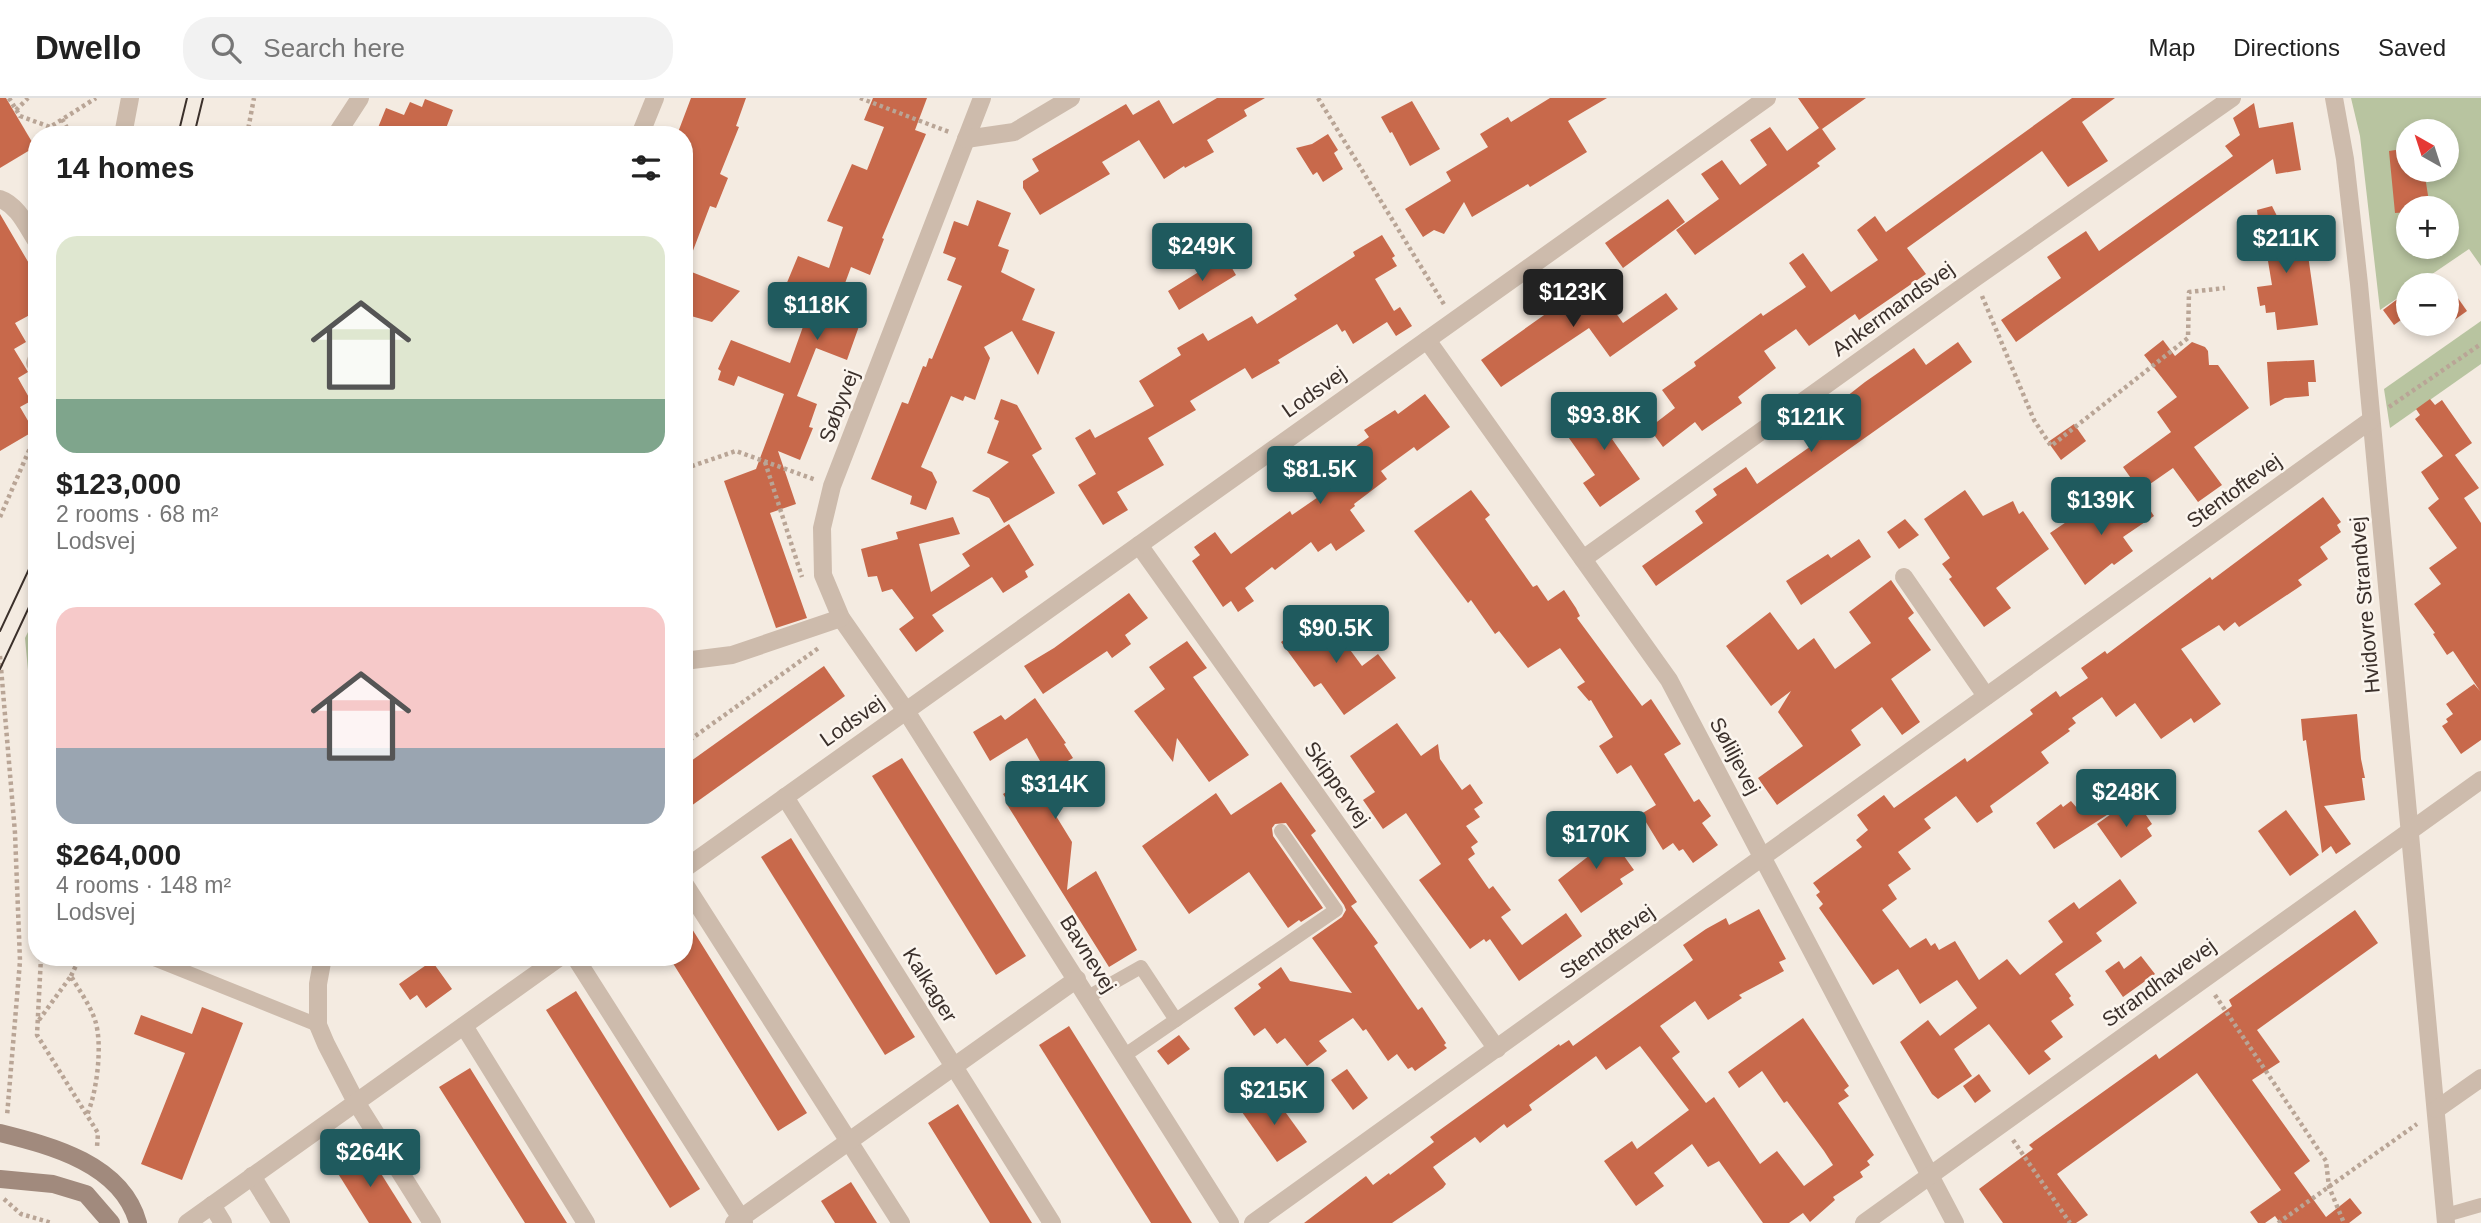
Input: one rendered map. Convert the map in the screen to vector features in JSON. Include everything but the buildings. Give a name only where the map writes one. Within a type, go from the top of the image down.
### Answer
[{"type":"street","points":[[125,126],[130,98]]},
{"type":"street","points":[[342,126],[360,98]]},
{"type":"street","points":[[643,126],[654,98]]},
{"type":"street","name":"Søbyvej","points":[[906,711],[841,618],[823,575],[822,528],[832,486],[982,98]]},
{"type":"street","points":[[966,139],[1014,132],[1071,98]]},
{"type":"street","name":"Lodsvej","points":[[693,863],[1767,98]]},
{"type":"street","name":"Ankermandsvej","points":[[1583,559],[2232,98]]},
{"type":"street","name":"Hvidovre Strandvej","points":[[2334,98],[2345,159],[2360,284],[2446,1219]]},
{"type":"street","points":[[0,199],[18,212],[28,228]]},
{"type":"street","name":"Søliljevej","points":[[1427,340],[1669,680],[1955,1223]]},
{"type":"street","name":"Stentoftevej","points":[[1252,1223],[2371,420]]},
{"type":"street","name":"Skippervej","points":[[1139,545],[1497,1049]]},
{"type":"street","points":[[1904,577],[1986,696]]},
{"type":"street","points":[[693,660],[732,655],[841,618]]},
{"type":"street","name":"Bavnevej","points":[[906,711],[1230,1223]]},
{"type":"street","name":"Strandhavevej","points":[[1864,1223],[2481,780]]},
{"type":"street","name":"Kalkager","points":[[785,797],[1052,1223]]},
{"type":"street","points":[[693,897],[901,1223]]},
{"type":"street","points":[[321,966],[318,984],[318,1025],[356,1102],[432,1223]]},
{"type":"street","points":[[187,1223],[547,966]]},
{"type":"street","points":[[581,966],[740,1222],[1077,979]]},
{"type":"street","points":[[464,1026],[586,1223]]},
{"type":"street","points":[[2437,1109],[2481,1078]]},
{"type":"street","points":[[3,1134],[65,1153],[104,1173],[119,1188],[135,1213],[138,1223]]},
{"type":"street","points":[[252,1176],[281,1223]]},
{"type":"street","points":[[0,1179],[52,1184],[86,1194],[111,1223]]},
{"type":"street","points":[[212,1205],[223,1223]]},
{"type":"lane","points":[[1125,1055],[1336,909],[1281,831]]},
{"type":"lane","points":[[171,966],[318,1025]]},
{"type":"lane","points":[[1088,997],[1141,967],[1176,1020]]},
{"type":"lane","points":[[2446,1219],[2481,1205]]},
{"type":"path","points":[[9,98],[20,116],[47,126]]},
{"type":"path","points":[[16,110],[28,98]]},
{"type":"path","points":[[52,126],[96,98]]},
{"type":"path","points":[[249,126],[254,98]]},
{"type":"path","points":[[860,98],[966,139]]},
{"type":"path","points":[[1318,98],[1454,321]]},
{"type":"path","points":[[62,119],[66,126]]},
{"type":"path","points":[[1975,278],[2034,420],[2051,446],[2188,338],[2189,292],[2225,288]]},
{"type":"path","points":[[2371,420],[2481,344]]},
{"type":"path","points":[[693,466],[736,451],[832,486]]},
{"type":"path","points":[[0,517],[28,453]]},
{"type":"path","points":[[764,461],[805,586]]},
{"type":"path","points":[[693,738],[826,643],[841,618]]},
{"type":"path","points":[[0,656],[15,833],[20,961],[3,1134]]},
{"type":"path","points":[[40,966],[37,1035],[98,1133],[95,1169]]},
{"type":"path","points":[[37,1022],[76,966]]},
{"type":"path","points":[[71,976],[96,1021],[99,1058],[87,1115]]},
{"type":"path","points":[[2204,978],[2326,1161],[2329,1187],[2344,1223]]},
{"type":"path","points":[[2278,1223],[2437,1109]]},
{"type":"path","points":[[2002,1124],[2070,1223]]},
{"type":"path","points":[[12,1206],[22,1214],[52,1223]]},
{"type":"green space","points":[[2351,98],[2481,98],[2481,266],[2469,249],[2459,256],[2459,196],[2396,196],[2396,259],[2454,259],[2434,273],[2396,273],[2396,299],[2380,310],[2360,136]]},
{"type":"green space","points":[[2481,321],[2481,364],[2390,428],[2384,389]]},
{"type":"green space","points":[[28,632],[28,670],[25,638]]},
{"type":"tram line","points":[[180,126],[187,98]]},
{"type":"tram line","points":[[196,126],[203,98]]},
{"type":"tram line","points":[[0,631],[28,571]]},
{"type":"tram line","points":[[0,669],[28,609]]}]
